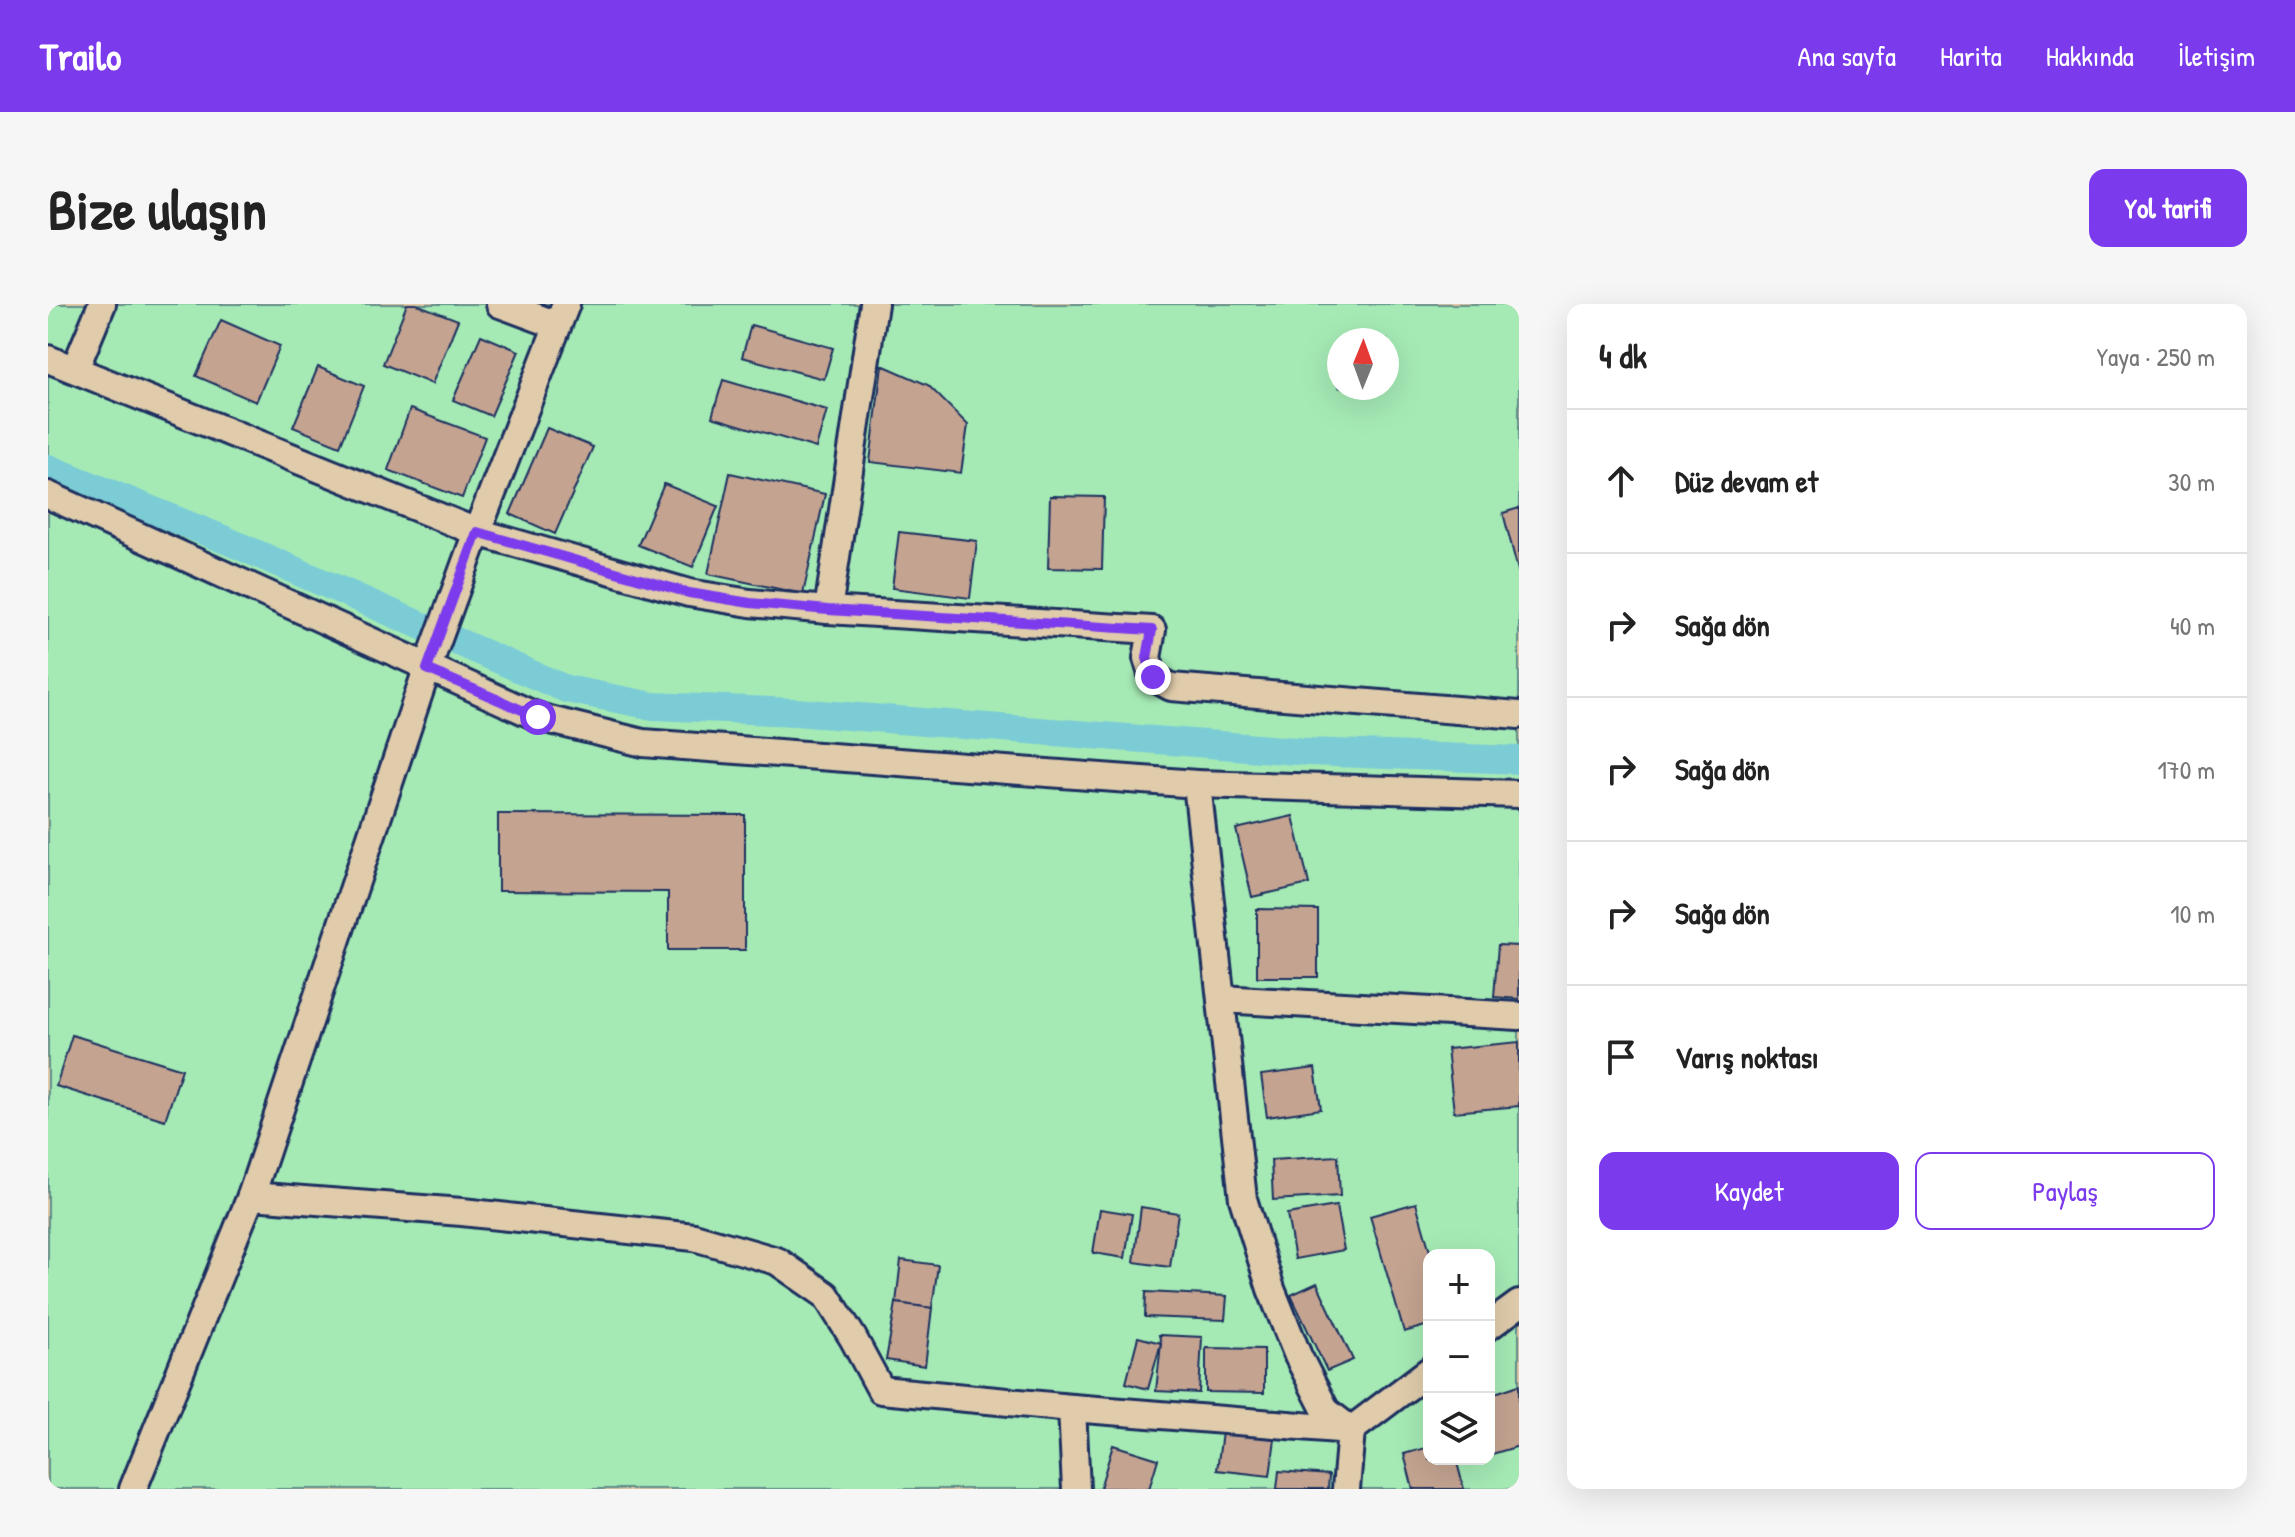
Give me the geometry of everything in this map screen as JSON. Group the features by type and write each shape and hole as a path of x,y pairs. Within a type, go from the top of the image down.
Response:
{"street":[{"path":"75,369 102,304"},
{"path":"133,1489 251,1196 427,669 561,315 500,304"},
{"path":"828,610 874,304"},
{"path":"48,359 477,532 689,593 750,603 828,610 1152,630 1147,658 1153,677 1171,687 1519,715"},
{"path":"48,495 538,717 643,743 1197,784 1519,794"},
{"path":"1197,784 1243,1199 1271,1289 1298,1356 1326,1411 1351,1430"},
{"path":"1221,999 1519,1016"},
{"path":"251,1196 462,1212 694,1237 777,1261 826,1295 881,1390 1351,1430 1423,1376"},
{"path":"1495,1322 1519,1304"},
{"path":"1072,1408 1076,1489"},
{"path":"1346,1489 1351,1430"}],"green space":[{"path":"48,304 1519,304 1519,1489 48,1489"}],"building":[{"path":"407,304 416,304 458,320 432,384 383,364"},
{"path":"221,320 280,346 256,402 196,376"},
{"path":"751,325 833,348 824,379 742,357"},
{"path":"481,335 519,351 491,416 453,400"},
{"path":"882,365 928,385 968,425 961,473 870,462"},
{"path":"318,367 364,386 340,446 293,427"},
{"path":"723,380 827,410 816,448 712,417"},
{"path":"410,409 485,437 462,498 388,470"},
{"path":"547,428 593,447 555,534 510,514"},
{"path":"730,473 825,494 803,594 708,574"},
{"path":"664,484 718,506 693,567 638,545"},
{"path":"1050,496 1104,497 1102,569 1048,568"},
{"path":"1519,508 1519,574 1503,513"},
{"path":"899,532 977,541 970,598 892,588"},
{"path":"498,814 745,815 745,950 668,950 668,892 498,891"},
{"path":"1293,816 1309,884 1252,897 1236,829"},
{"path":"1257,909 1318,910 1318,977 1257,977"},
{"path":"1498,945 1519,946 1519,999 1494,997"},
{"path":"72,1035 182,1069 165,1120 56,1086"},
{"path":"1519,1042 1519,1106 1454,1112 1447,1049"},
{"path":"1315,1068 1321,1109 1267,1117 1261,1075"},
{"path":"1338,1156 1340,1196 1273,1200 1271,1160"},
{"path":"1416,1203 1429,1249 1423,1249 1423,1327 1404,1332 1370,1216"},
{"path":"1336,1206 1344,1250 1295,1259 1287,1214"},
{"path":"1141,1207 1178,1213 1170,1267 1134,1262"},
{"path":"1100,1209 1132,1214 1125,1258 1093,1253"},
{"path":"901,1260 938,1265 932,1308 896,1303"},
{"path":"1317,1283 1353,1360 1327,1371 1291,1295"},
{"path":"1146,1292 1227,1296 1225,1320 1145,1317"},
{"path":"896,1303 932,1308 925,1366 886,1360"},
{"path":"1159,1335 1202,1337 1199,1393 1156,1391 1161,1343"},
{"path":"1138,1337 1161,1343 1148,1389 1126,1383"},
{"path":"1206,1348 1264,1349 1264,1393 1206,1392"},
{"path":"1519,1385 1519,1446 1495,1453 1495,1393"},
{"path":"1222,1432 1275,1439 1270,1476 1217,1470"},
{"path":"1113,1445 1158,1459 1149,1489 1100,1488"},
{"path":"1423,1449 1423,1465 1458,1465 1464,1489 1413,1489 1404,1454"},
{"path":"1279,1471 1329,1475 1328,1489 1277,1489"}],"waterway":[{"path":"48,468 228,541 566,689 653,706 795,712 1309,752 1519,760"}],"route":[{"path":"538,717 427,669 477,532 689,593 750,603 1152,630 1147,658 1153,677"}]}
